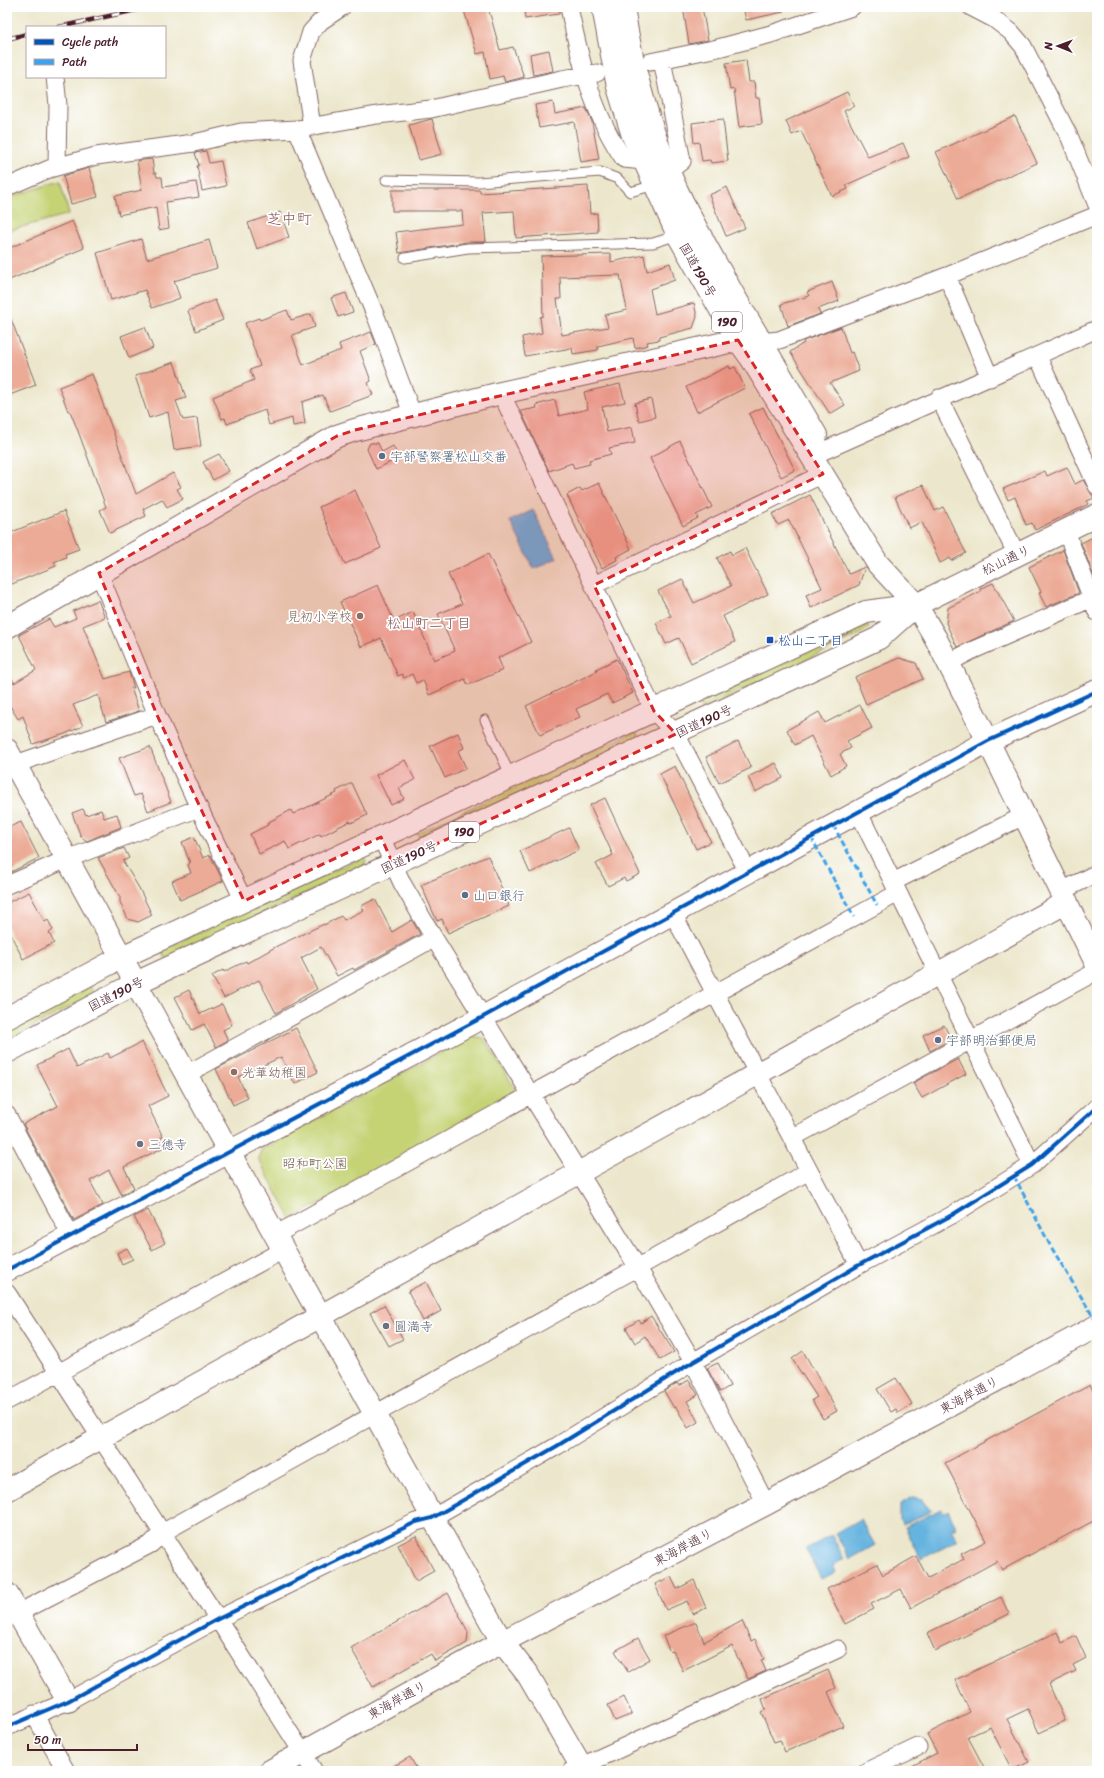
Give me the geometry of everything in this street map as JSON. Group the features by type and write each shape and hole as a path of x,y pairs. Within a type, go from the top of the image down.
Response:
{"main road":[{"name":"国道190号","path":"7,1052 136,983 676,734 878,638 916,605 878,564 820,460 761,342 706,247 662,178 644,161 633,136 618,87 603,7"},
{"name":"国道190号","path":"623,7 628,42 640,90 657,141 662,178 678,235 738,340 820,460"},
{"path":"7,627 337,436 355,430 501,393 738,340 761,342"},
{"name":"松山通り","path":"916,605 1097,515"},
{"path":"916,605 988,741 1023,816 1065,897 1097,965"},
{"name":"190","path":"7,1018 120,958 866,612 916,605"},
{"path":"7,1270 483,1017 988,741 1097,691"},
{"path":"9,760 67,859 120,958 136,983 187,1074 374,1414 502,1642 528,1675 579,1769"},
{"path":"7,1490 938,975 1065,897"},
{"name":"東海岸通り","path":"270,1771 502,1642 766,1504 1097,1326"},
{"path":"7,1594 68,1701"}],"street":[{"path":"342,7 321,21 311,32 302,61 304,128 413,416"},
{"path":"569,7 611,140 624,159 644,161"},
{"path":"662,178 682,161 656,61 718,48 771,34 852,7"},
{"path":"971,7 994,19 1006,28 1023,46 1070,138 1097,205"},
{"path":"7,186 57,166 96,156 194,144 241,132 304,128 377,115 431,109 562,79 591,74"},
{"path":"55,78 58,105 57,166"},
{"path":"761,342 779,340 947,276 1097,215"},
{"path":"947,276 990,378"},
{"path":"594,585 820,460 939,398 990,378 1097,329"},
{"path":"1038,357 1097,486"},
{"path":"501,393 654,710 676,734 748,872"},
{"path":"939,398 1017,555"},
{"path":"948,663 971,651 1095,602 1066,531"},
{"path":"99,573 157,715 199,808 244,900"},
{"path":"9,760 157,715"},
{"path":"7,885 67,859 199,808"},
{"path":"858,811 1032,1165"},
{"path":"7,1401 531,1096 714,994 896,887 1023,816"},
{"path":"381,837 402,883 434,938 638,1268 693,1362 766,1504"},
{"path":"1065,897 1097,872"},
{"path":"673,914 714,994 859,1265"},
{"path":"187,1074 434,938"},
{"path":"792,1138 1097,971"},
{"path":"7,1726 68,1701 218,1619 416,1522 432,1518 558,1446 693,1362 859,1265 952,1215 1032,1165 1097,1107"},
{"path":"7,1115 70,1236"},
{"path":"18,1613 151,1544 162,1533 809,1171"},
{"path":"7,1294 102,1438 314,1771"},
{"path":"579,1769 838,1649"},
{"path":"34,1714 66,1771"},
{"path":"867,1771 918,1748"}],"lane":[{"path":"386,180 480,182 600,172 618,179 630,192 662,178"},
{"path":"405,258 468,248 653,243 678,235"},
{"path":"485,720 511,777"}],"highlighted area":[{"path":"738,340 823,474 594,585 654,711 676,734 393,864 381,837 244,901 157,715 99,573 337,436 355,430"}],"green space":[{"path":"60,181 69,214 7,231 7,198"},
{"path":"867,624 869,627 857,636 701,709 699,702"},
{"path":"636,731 640,740 421,841 417,833"},
{"path":"361,858 366,860 364,866 166,959 161,950"},
{"path":"90,986 95,994 7,1040 7,1029"},
{"name":"昭和町公園","path":"471,1036 484,1038 516,1090 515,1097 291,1219 258,1158 262,1149"}],"water":[{"path":"533,510 557,558 534,569 510,521"},
{"path":"913,1497 921,1499 931,1511 903,1525 900,1520 900,1504"},
{"path":"941,1509 943,1513 948,1510 957,1528 952,1530 957,1541 921,1559 905,1527"},
{"path":"860,1519 875,1545 850,1559 835,1533"},
{"path":"832,1535 844,1559 833,1565 836,1572 821,1579 806,1549"}],"building":[{"path":"463,7 488,7 500,50 513,47 524,77 505,82 503,76 490,79 485,52 477,54"},
{"path":"524,7 559,7 559,14 525,19"},
{"path":"683,7 702,7 708,40 689,44"},
{"path":"743,7 783,7 783,12 746,20"},
{"path":"549,50 553,71 533,75 530,54"},
{"path":"746,60 749,82 754,82 756,98 759,98 762,124 739,127 734,89 730,90 726,63"},
{"path":"847,92 854,106 844,111 868,157 903,143 909,157 846,185 848,189 832,196 801,131 792,135 786,121"},
{"path":"553,102 555,114 586,108 592,122 599,159 581,162 574,122 539,128 535,105"},
{"path":"1015,116 1037,163 958,199 936,152"},
{"path":"432,119 442,154 419,160 409,125"},
{"path":"723,119 728,161 711,163 710,160 702,161 699,142 694,143 692,123"},
{"path":"206,151 209,163 221,161 226,186 202,191 197,166 199,165 195,153"},
{"path":"152,159 154,173 156,173 157,177 162,177 163,187 196,182 199,197 166,202 169,228 159,230 156,207 119,215 115,196 142,190 137,161"},
{"path":"89,168 98,197 71,204 63,176"},
{"path":"588,186 590,214 597,213 598,232 516,238 514,211 483,213 486,242 467,242 399,253 396,232 463,224 462,211 392,211 392,190 480,190 480,193"},
{"path":"727,187 745,228 726,236 709,195"},
{"path":"280,212 289,237 257,249 248,223"},
{"path":"72,221 84,248 7,281 7,249"},
{"path":"141,239 147,259 209,240 217,268 174,281 180,298 152,308 145,290 111,300 97,253"},
{"path":"611,254 611,262 644,255 647,271 670,263 675,280 650,289 655,314 694,303 697,317 693,328 659,337 659,340 647,342 648,345 635,348 633,338 598,346 598,350 573,354 572,348 525,356 522,337 542,333 540,317 543,316 541,256","holes":["620,275 627,310 605,315 608,327 562,335 557,299 561,299 560,277"]},
{"path":"832,282 839,301 818,309 820,314 788,326 781,304 809,296 807,292"},
{"path":"346,293 353,312 338,317 331,298"},
{"path":"215,300 223,320 196,331 188,311"},
{"path":"287,310 291,320 311,314 315,327 292,335 303,365 341,350 339,344 371,332 376,344 360,351 371,381 368,383 373,395 330,411 323,395 302,402 305,424 293,426 292,418 269,425 265,410 227,424 225,418 222,419 213,397 254,380 250,370 260,366 245,323 259,318 260,320"},
{"path":"7,311 36,385 7,396"},
{"path":"145,327 153,348 129,358 121,336"},
{"path":"841,327 850,353 852,352 859,371 830,383 845,405 830,414 790,352 804,343 803,341"},
{"path":"174,362 186,398 176,401 183,420 197,418 201,446 174,450 168,412 149,418 135,376"},
{"path":"729,366 730,369 735,367 745,388 697,412 686,387"},
{"path":"92,374 136,494 173,473 181,487 177,489 183,499 167,507 162,499 143,509 146,516 110,533 100,510 106,507 78,431 70,411 68,411 59,387"},
{"path":"620,384 625,402 602,407 607,432 632,427 635,443 609,448 611,454 589,460 590,464 574,468 572,463 549,471 521,411 537,408 536,405 555,400 559,416 588,409 584,392"},
{"path":"651,399 655,417 639,421 635,403"},
{"path":"763,407 795,470 781,477 749,414"},
{"path":"680,441 712,507 696,515 698,518 683,526 650,458"},
{"path":"370,443 378,443 382,452 393,446 399,458 376,469 367,449"},
{"path":"219,454 229,471 213,480 203,462"},
{"path":"1067,467 1075,484 1083,480 1094,498 1087,501 1089,504 1035,530 1032,523 1026,525 1015,497 1008,500 1003,489 1045,471 1047,476"},
{"path":"599,483 631,549 616,557 617,560 602,568 567,495 580,488 582,491"},
{"path":"923,485 935,511 943,507 966,553 951,561 950,558 940,563 922,522 909,528 895,497"},
{"path":"355,490 381,548 345,564 319,507"},
{"path":"810,495 849,574 865,567 859,585 811,608 806,595 822,588 789,520 778,525 772,514"},
{"path":"64,511 79,549 65,554 66,557 54,562 56,566 7,586 7,534"},
{"path":"1097,535 1097,584 1081,543"},
{"path":"745,548 768,594 723,616 735,642 691,663 679,638 666,644 656,623 671,616 658,591 682,579 694,603 731,586 717,558 730,551 732,555"},
{"path":"1063,550 1079,593 1046,607 1039,593 1041,592 1029,567"},
{"path":"488,554 531,642 498,658 503,670 468,685 465,679 429,695 423,680 416,683 412,674 404,678 402,674 398,676 381,638 361,647 340,602 378,585 394,621 413,612 434,660 455,651 438,614 462,604 448,574"},
{"path":"993,583 1014,621 957,647 946,623 948,608"},
{"path":"98,600 105,617 83,626 105,679 129,672 134,688 131,688 139,711 106,722 98,695 73,705 83,726 65,734 33,744 23,716 18,719 7,701 7,670 14,683 36,670 19,635 49,619 54,627 76,618 73,611"},
{"path":"899,658 916,663 923,679 866,704 855,677"},
{"path":"617,659 633,693 612,703 607,694 576,709 580,717 540,735 526,706 597,671 596,669"},
{"path":"860,705 872,728 847,741 851,748 840,754 846,766 831,775 811,736 795,745 787,730 819,712 825,723"},
{"path":"458,733 464,748 458,751 466,768 445,778 430,746"},
{"path":"738,741 751,768 719,783 706,757"},
{"path":"150,747 171,802 148,811 141,794 134,796 119,758"},
{"path":"405,760 415,780 399,788 404,799 391,805 376,775"},
{"path":"776,763 783,778 755,792 748,777"},
{"path":"675,766 711,842 696,849 660,774"},
{"path":"352,783 367,815 351,823 350,821 321,836 320,834 289,849 285,841 259,854 250,834 268,825 267,823 291,810 293,814 337,793 336,791"},
{"path":"605,798 640,874 626,881 624,878 608,886 596,864 613,855 590,805"},
{"path":"83,809 86,815 101,810 104,818 117,814 121,827 87,841 81,837 72,813"},
{"path":"21,822 39,858 7,874 7,828"},
{"path":"569,828 579,850 530,873 520,851"},
{"path":"194,837 203,858 210,855 223,881 180,900 172,881 191,873 188,865 190,863 182,842"},
{"path":"124,848 129,858 123,861 139,888 152,915 138,922 128,919 120,902 120,897 98,858"},
{"name":"山口銀行","path":"488,856 509,906 448,933 442,919 437,921 421,885"},
{"path":"29,892 45,922 48,920 53,930 49,933 54,943 23,959 7,927 7,903"},
{"path":"375,899 392,932 412,920 420,934 354,970 353,968 337,976 321,947 301,958 317,989 276,1013 259,980 224,998 212,976 246,961 247,963 277,946 341,916 344,920 364,910 361,906"},
{"path":"189,990 200,1014 222,1004 232,1025 223,1030 228,1040 216,1047 204,1024 192,1030 175,997"},
{"path":"944,1025 951,1039 930,1051 923,1035"},
{"path":"296,1028 318,1072 295,1084 281,1057 238,1077 248,1098 233,1105 216,1069"},
{"path":"142,1042 168,1096 148,1106 163,1137 158,1139 162,1148 124,1167 134,1188 122,1195 109,1170 90,1181 103,1205 74,1220 23,1124 58,1106 37,1065 68,1049 77,1068 108,1053 110,1058"},
{"path":"958,1059 966,1074 922,1098 913,1083"},
{"path":"148,1210 165,1243 152,1250 134,1217"},
{"path":"127,1248 133,1259 122,1264 117,1253"},
{"path":"426,1282 441,1311 423,1321 408,1291"},
{"name":"圓満寺","path":"384,1305 403,1339 389,1346 370,1313"},
{"path":"651,1316 674,1352 660,1360 645,1336 635,1343 626,1328 639,1320 641,1323"},
{"path":"803,1351 837,1411 823,1419 812,1400 817,1397 792,1359"},
{"path":"718,1363 730,1386 720,1392 707,1368"},
{"path":"896,1378 912,1404 898,1413 896,1409 891,1412 877,1389"},
{"path":"689,1380 698,1395 687,1401 698,1422 688,1428 676,1407 674,1408 664,1391 677,1383 679,1386"},
{"path":"1090,1385 1097,1398 1097,1519 1002,1570 997,1561 911,1608 901,1589 871,1604 874,1609 845,1624 827,1589 877,1564 883,1575 916,1556 928,1578 964,1559 961,1554 986,1541 945,1463"},
{"path":"416,1536 434,1571 416,1581 398,1545"},
{"path":"671,1577 677,1589 694,1580 706,1608 693,1614 687,1601 666,1610 655,1584"},
{"path":"448,1593 468,1632 467,1643 435,1661 431,1654 373,1687 351,1648"},
{"path":"1001,1597 1009,1614 935,1651 927,1633"},
{"path":"742,1621 751,1641 755,1639 764,1659 761,1660 766,1671 748,1679 732,1646 683,1671 673,1651 670,1652 663,1636 696,1622 704,1642"},
{"path":"1057,1632 1062,1643 1076,1636 1086,1658 1073,1665 1076,1671 1049,1684 1065,1721 1039,1733 1028,1709 1007,1719 1029,1762 1012,1770 990,1727 968,1737 986,1771 902,1771 937,1753 927,1734 970,1712 955,1680"},
{"path":"638,1638 650,1659 628,1672 615,1651"},
{"path":"828,1670 836,1688 828,1692 843,1726 785,1752 780,1740 774,1742 761,1712 766,1710 762,1699"},
{"path":"624,1697 632,1714 615,1721 608,1705"},
{"path":"410,1757 418,1771 385,1771"}],"railway":[{"path":"64,26 150,7"},
{"path":"7,39 26,34"}],"marked path":[{"path":"833,825 877,905"},
{"path":"811,837 854,917"},
{"path":"1014,1176 1050,1245 1097,1323"}],"cycle path":[{"path":"7,1270 483,1017 988,741 1097,691"},
{"path":"7,1727 68,1701 218,1619 416,1522 432,1518 557,1446 693,1362 859,1265 952,1215 1032,1165 1097,1107"}],"place":[{"name":"宇部警察署松山交番","path":"382,456"},
{"name":"見初小学校","path":"360,616"},
{"name":"松山二丁目","path":"770,640"},
{"name":"山口銀行","path":"465,895"},
{"name":"宇部明治郵便局","path":"938,1040"},
{"name":"光華幼稚園","path":"234,1072"},
{"name":"三徳寺","path":"140,1144"},
{"name":"圓満寺","path":"386,1326"}],"district":[{"name":"芝中町","path":"289,219"},
{"name":"松山町二丁目","path":"429,623"}]}
